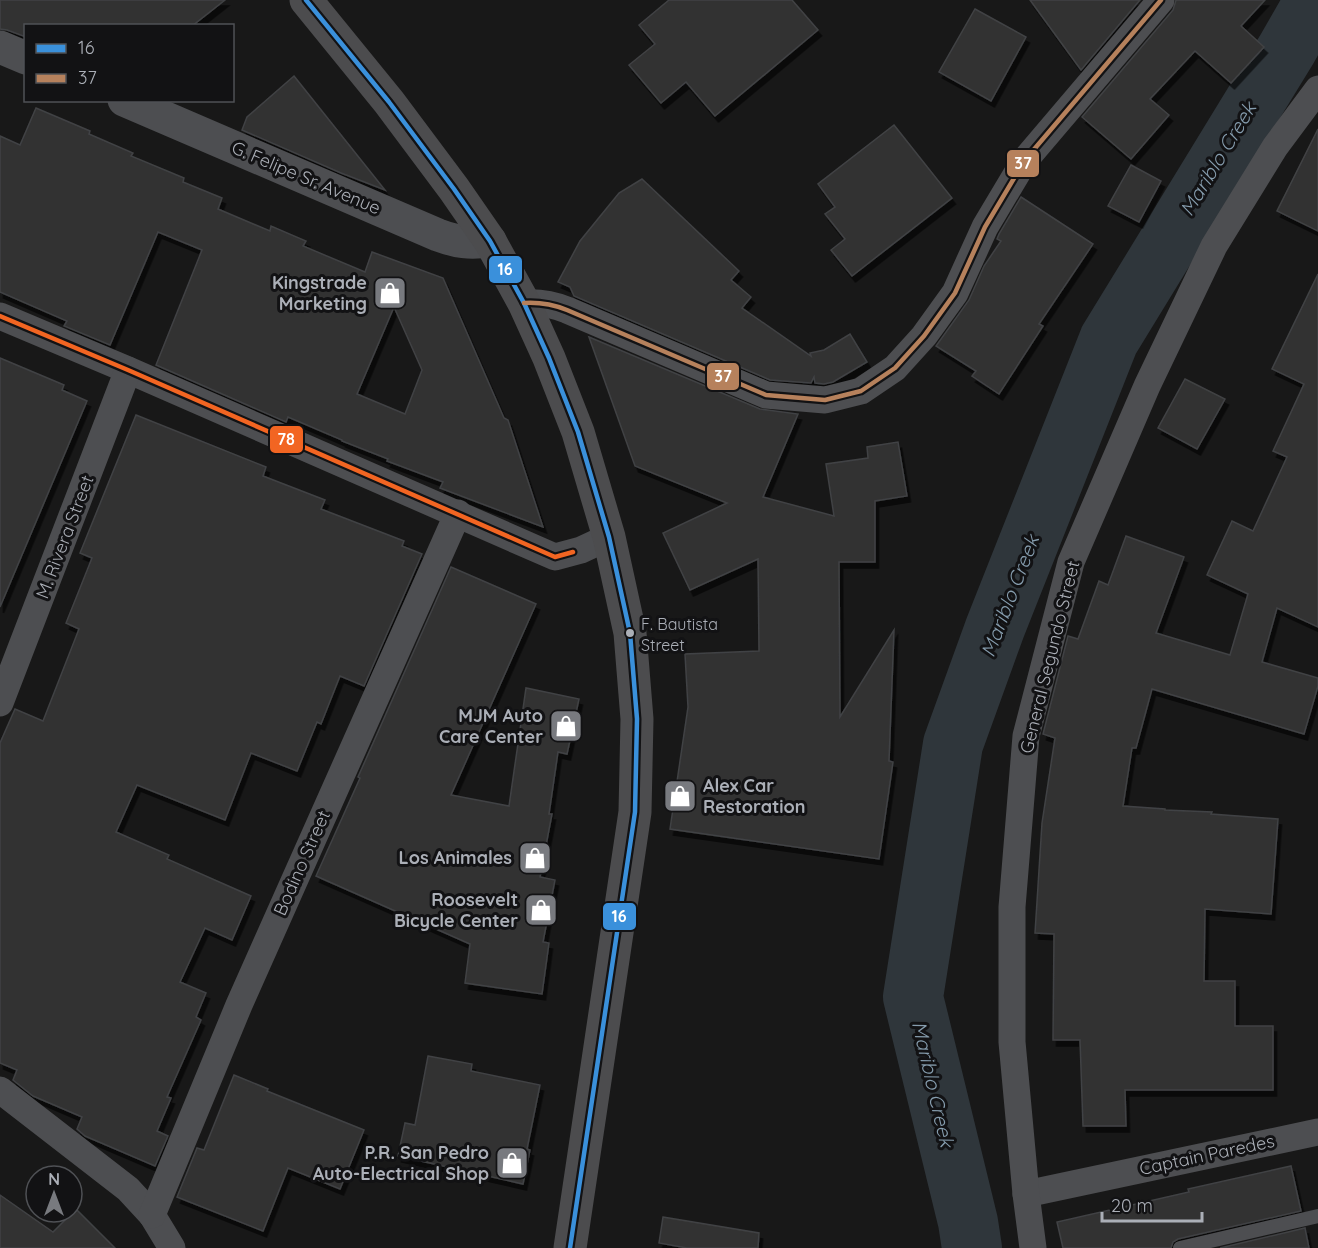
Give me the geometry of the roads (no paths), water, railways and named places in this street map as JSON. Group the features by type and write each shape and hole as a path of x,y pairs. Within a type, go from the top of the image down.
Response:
{"main road":[{"path":"306,0 389,102 454,189 490,241 524,303 549,358 578,432 609,537 630,633 637,719 635,812 570,1248"}],"street":[{"path":"524,303 552,304 766,395 825,400 861,391 896,368 924,336 955,293 985,227 1025,160 1161,0"},
{"path":"0,47 24,57"},
{"name":"General Segundo Street","path":"1033,1248 1012,1042 1012,908 1026,736 1071,562 1148,386 1214,246 1275,147 1318,89"},
{"name":"G. Felipe Sr. Avenue","path":"129,102 438,235 473,244 490,241"},
{"path":"0,316 555,556 582,550 609,537"},
{"name":"M. Rivera Street","path":"0,703 128,370"},
{"name":"Bodino Street","path":"152,1215 239,1005 458,513"},
{"path":"0,1090 128,1189 152,1215 172,1248"},
{"name":"Captain Paredes","path":"1026,1194 1318,1132"}],"lane":[{"path":"1180,1248 1318,1216"}],"waterway":[{"name":"Mariblo Creek","path":"972,1248 968,1222 913,997 953,744 995,628 1109,340 1315,0"}],"place":[{"name":"Kingstrade Marketing","path":"390,293"},
{"name":"F. Bautista Street","path":"630,633"},
{"name":"MJM Auto Care Center","path":"566,726"},
{"name":"Alex Car Restoration","path":"680,796"},
{"name":"Los Animales","path":"535,858"},
{"name":"Roosevelt Bicycle Center","path":"541,910"},
{"name":"P.R. San Pedro Auto-Electrical Shop","path":"512,1163"}]}
